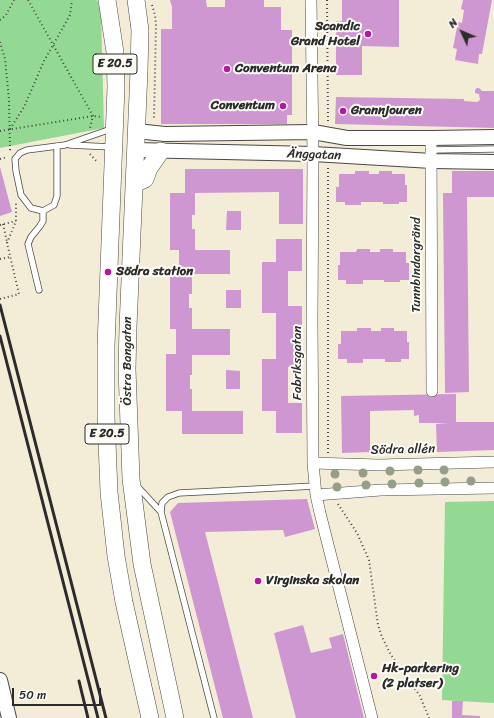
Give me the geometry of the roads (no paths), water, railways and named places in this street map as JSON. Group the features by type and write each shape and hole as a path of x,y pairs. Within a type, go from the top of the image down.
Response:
{"main road":[{"name":"Östra Bangatan","path":"107,0 115,52 116,87 110,122 113,147 106,346 106,410 109,492 116,556 124,602 150,718"},
{"name":"Östra Bangatan","path":"136,0 140,30 128,334 131,479 142,564 175,718"},
{"path":"110,122 136,131"},
{"path":"113,147 135,150"},
{"path":"134,184 145,179 161,151"}],"street":[{"name":"Fabriksgatan","path":"311,0 313,132 313,463 316,490 372,718"},
{"name":"Änggatan","path":"136,131 165,134 313,132 432,150 494,162"},
{"name":"Änggatan","path":"135,150 328,155 432,150 494,137"},
{"name":"Tunnbindargränd","path":"432,150 432,391"},
{"name":"Södra allén","path":"313,463 380,465 494,462"},
{"path":"316,490 494,488"},
{"path":"0,680 9,718"}],"lane":[{"path":"65,145 87,138 110,122"},
{"path":"57,146 57,196 54,205 43,211 31,208 21,195 16,171 16,159 20,153 27,150 57,146 65,145 113,147"},
{"path":"432,150 494,149"},
{"path":"39,290 28,244 43,221 43,211"},
{"path":"131,479 161,512"},
{"path":"214,718 161,512 162,503 168,497 179,494 316,490"}],"railway":[{"path":"0,305 106,718"},
{"path":"0,336 98,718"},
{"path":"79,681 88,718"}],"place":[{"name":"Scandic Grand Hotel","path":"368,34"},
{"name":"Conventum Arena","path":"227,69"},
{"name":"Conventum","path":"283,106"},
{"name":"Grannjouren","path":"343,111"},
{"name":"Södra station","path":"108,272"},
{"name":"Virginska skolan","path":"258,581"},
{"name":"Hk-parkering (2 platser)","path":"374,676"}]}
